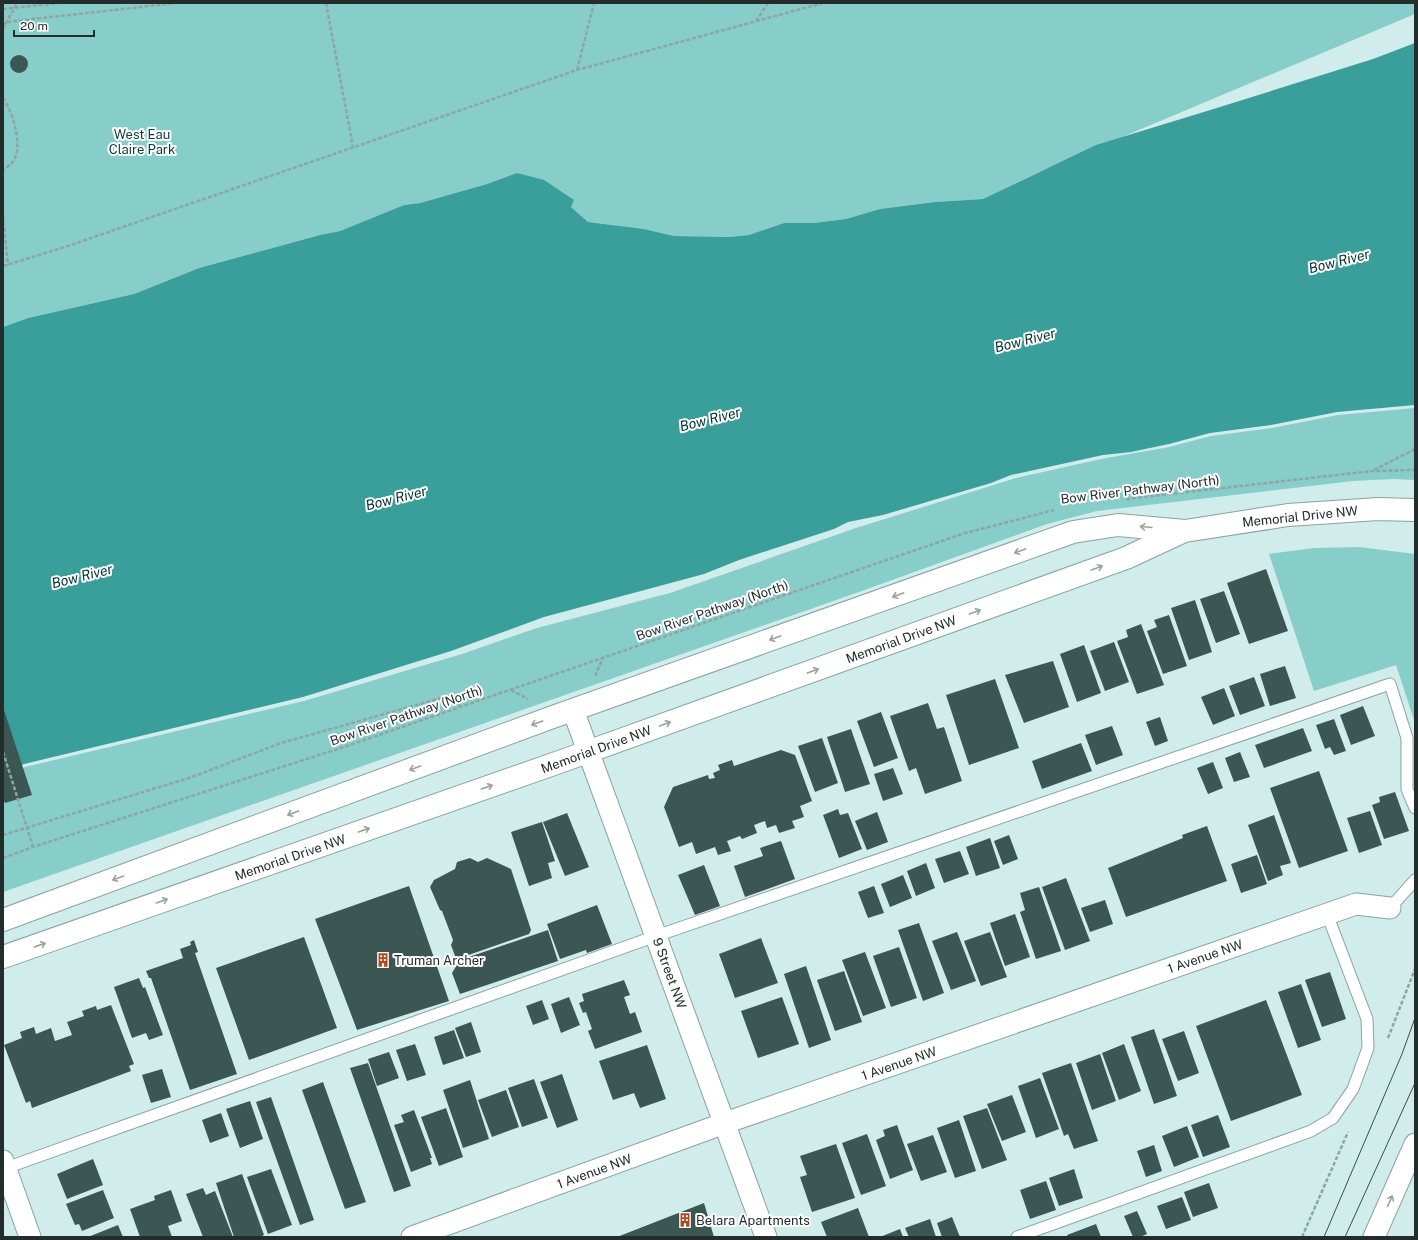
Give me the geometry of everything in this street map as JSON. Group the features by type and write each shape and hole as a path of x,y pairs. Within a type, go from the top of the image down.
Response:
{"main road":[{"name":"Memorial Drive NW","path":"3,920 573,710 1073,532 1118,525 1185,531 1288,515 1378,509 1415,510"},
{"name":"Memorial Drive NW","path":"3,958 588,752 1126,558 1185,531"}],"street":[{"name":"9 Street NW","path":"573,710 766,1237"},
{"name":"1 Avenue NW","path":"412,1237 725,1123 1356,904 1390,908"},
{"path":"1374,1237 1415,1144"},
{"path":"4,1166 30,1237"}],"lane":[{"path":"4,1166 656,936 1390,684 1407,738 1407,789 1415,808"},
{"path":"1390,908 1415,880"},
{"path":"1017,1237 1311,1131 1332,1118 1353,1089 1368,1048 1367,1019 1327,914"}],"path":[{"path":"3,30 17,3"},
{"path":"3,9 60,3"},
{"path":"3,26 7,22 176,3"},
{"path":"326,3 353,147"},
{"path":"577,70 594,3"},
{"path":"756,22 768,3"},
{"path":"3,266 68,246 577,70 823,3"},
{"path":"3,98 8,105 18,138 17,152 11,164 3,170"},
{"path":"3,216 8,265"},
{"path":"1372,471 1415,449"},
{"name":"Bow River Pathway (North)","path":"1121,500 1372,471 1415,470"},
{"name":"Bow River Pathway (North)","path":"3,858 346,746 962,534 1059,509"},
{"path":"3,835 192,777 281,743 440,698 448,696 461,706"},
{"path":"3,752 33,847"}],"green space":[{"name":"West Eau Claire Park","path":"3,3 1415,3 1415,14 1039,172 983,199 935,202 880,209 846,219 814,223 784,223 749,235 729,237 674,236 644,229 588,222 571,207 517,173 487,184 420,203 404,205 340,231 320,235 199,268 134,294 28,318 3,327"},
{"path":"1415,408 1415,480 1393,479 1353,481 1097,511 1047,524 859,592 3,892 3,778 25,767 304,701 462,654 537,628 670,593 856,528 1016,478 1101,459 1169,447 1211,436 1272,428 1338,415"},
{"path":"1359,547 1415,554 1415,723 1396,665 1314,691 1269,554 1314,548"}],"water":[{"name":"Bow River","path":"1415,43 1415,405 1337,412 1271,425 1210,433 1169,444 1131,452 1103,455 1011,475 991,483 883,515 848,522 834,529 739,560 704,574 544,617 451,651 303,697 24,764 3,773 3,327 28,318 134,294 199,268 320,235 340,231 404,205 420,203 487,184 517,173 544,180 574,200 571,207 588,222 644,229 674,236 729,237 749,235 784,223 814,223 846,219 880,209 935,202 983,199 1096,145 1373,59"}],"building":[{"path":"19,55 25,58 28,64 25,70 19,73 13,70 10,64 13,58"},
{"path":"1266,569 1288,631 1249,644 1227,583"},
{"path":"1224,591 1240,634 1216,643 1200,599"},
{"path":"1195,600 1212,652 1189,660 1171,608"},
{"path":"1169,615 1187,666 1163,674 1147,631 1157,627 1154,620"},
{"path":"1141,624 1164,685 1137,694 1117,641 1128,637 1126,630"},
{"path":"1114,642 1129,682 1105,691 1090,651"},
{"path":"1084,645 1101,693 1077,702 1060,654"},
{"path":"1053,661 1069,707 1024,723 1005,675"},
{"path":"1285,666 1296,698 1270,706 1260,674"},
{"path":"1254,677 1265,706 1240,715 1229,686"},
{"path":"995,679 1019,748 969,765 946,695"},
{"path":"1224,688 1235,716 1213,725 1201,697"},
{"path":"928,703 937,729 944,727 962,781 925,794 916,768 909,771 890,716"},
{"path":"1363,706 1375,736 1351,745 1340,715"},
{"path":"3,707 32,795 5,803 3,799"},
{"path":"881,712 898,758 874,767 857,721"},
{"path":"1160,717 1168,741 1155,746 1146,722"},
{"path":"1334,719 1346,751 1334,755 1330,747 1325,749 1316,725"},
{"path":"1112,726 1123,755 1096,765 1085,735"},
{"path":"1303,728 1312,751 1264,768 1255,745"},
{"path":"851,729 870,784 845,792 827,737"},
{"path":"822,738 838,783 815,792 798,746"},
{"path":"1081,743 1092,771 1042,789 1032,761"},
{"path":"781,750 795,755 812,801 800,806 804,817 792,821 795,828 779,833 776,825 767,828 765,821 754,825 757,833 742,839 740,836 727,841 731,851 718,855 715,847 696,854 692,842 679,847 664,807 673,787 708,775 709,779 715,778 713,773 720,770 718,765 732,760 734,766"},
{"path":"1240,752 1250,777 1234,782 1225,758"},
{"path":"1213,762 1223,788 1208,794 1197,768"},
{"path":"893,768 903,794 883,801 874,774"},
{"path":"1319,771 1348,851 1299,868 1270,788"},
{"path":"1395,792 1409,831 1384,839 1372,805 1380,802 1379,797"},
{"path":"838,809 840,815 848,813 862,849 839,858 823,815"},
{"path":"1370,811 1382,845 1359,853 1347,818"},
{"path":"877,812 888,842 867,850 855,821"},
{"path":"567,813 589,867 565,876 543,822"},
{"path":"1274,815 1291,863 1280,866 1283,875 1268,881 1248,825"},
{"path":"542,822 555,861 548,863 552,878 529,886 511,832"},
{"path":"1207,826 1227,881 1126,917 1108,868 1183,838 1182,835"},
{"path":"1009,835 1018,859 1003,865 994,841"},
{"path":"990,838 1000,868 976,876 966,847"},
{"path":"781,841 795,879 745,897 734,866 763,856 760,848"},
{"path":"960,851 969,874 944,883 935,859"},
{"path":"1257,855 1267,884 1241,893 1231,864"},
{"path":"470,858 478,862 487,858 511,869 531,930 529,934 460,958 455,956 451,945 453,940 442,911 440,910 430,887 434,880 455,869 457,862"},
{"path":"926,863 935,888 916,896 907,871"},
{"path":"704,865 720,906 695,915 678,875"},
{"path":"903,875 912,898 890,907 881,884"},
{"path":"1066,878 1090,941 1065,950 1042,887"},
{"name":"Truman Archer","path":"409,886 449,1001 357,1030 315,919"},
{"path":"874,886 884,913 868,918 858,892"},
{"path":"1039,887 1061,951 1036,959 1020,912 1025,910 1020,893"},
{"path":"1105,900 1113,924 1090,932 1081,908"},
{"path":"597,905 612,944 587,953 586,950 560,959 547,924"},
{"path":"1015,914 1030,957 1005,966 990,923"},
{"path":"919,923 944,993 923,1001 898,930"},
{"path":"548,930 558,961 460,994 452,973 460,960"},
{"path":"957,932 976,981 951,990 932,941"},
{"path":"990,932 1007,977 981,986 964,941"},
{"path":"304,937 337,1028 249,1060 216,968"},
{"path":"761,938 778,983 735,998 719,954"},
{"path":"194,940 198,952 195,953 237,1074 190,1090 151,978 149,978 146,971 183,958 180,949 191,945 190,942"},
{"path":"899,947 917,998 891,1007 873,956"},
{"path":"865,952 886,1008 863,1016 842,960"},
{"path":"806,966 831,1040 809,1048 784,974"},
{"path":"844,971 862,1022 835,1031 817,980"},
{"path":"1330,972 1346,1019 1322,1027 1305,980"},
{"path":"139,978 143,988 145,987 163,1035 149,1040 146,1033 132,1038 114,987"},
{"path":"624,980 630,995 624,997 630,1014 635,1012 642,1032 595,1049 588,1031 592,1029 586,1012 583,1013 579,1003 584,1001 582,994"},
{"path":"1301,984 1321,1040 1298,1048 1278,992"},
{"path":"569,997 580,1025 561,1033 551,1004"},
{"path":"782,997 799,1044 758,1058 741,1011"},
{"path":"542,1000 549,1019 533,1025 526,1006"},
{"path":"1266,1000 1302,1095 1231,1121 1196,1026"},
{"path":"111,1005 134,1064 129,1066 131,1071 32,1108 30,1101 26,1103 4,1045 22,1038 20,1032 34,1027 36,1034 51,1028 55,1041 72,1035 67,1022 84,1016 82,1011 96,1006 97,1010"},
{"path":"471,1022 481,1052 466,1057 455,1028"},
{"path":"1154,1029 1177,1096 1154,1104 1131,1037"},
{"path":"454,1030 464,1058 443,1065 434,1037"},
{"path":"1184,1031 1199,1073 1178,1081 1162,1039"},
{"path":"415,1044 426,1075 407,1081 396,1050"},
{"path":"1124,1044 1141,1091 1119,1100 1102,1053"},
{"path":"647,1045 666,1099 640,1108 634,1093 613,1100 599,1061"},
{"path":"389,1052 399,1078 377,1086 368,1059"},
{"path":"1100,1054 1116,1101 1092,1110 1076,1063"},
{"path":"368,1063 411,1186 394,1192 350,1068"},
{"path":"1071,1063 1098,1141 1074,1149 1068,1134 1064,1136 1042,1073"},
{"path":"162,1069 171,1097 151,1103 142,1075"},
{"path":"562,1074 578,1120 557,1128 540,1082"},
{"path":"1040,1078 1059,1129 1036,1138 1018,1086"},
{"path":"534,1079 548,1118 522,1127 508,1088"},
{"path":"470,1080 489,1139 463,1148 443,1090"},
{"path":"323,1082 366,1202 345,1209 302,1090"},
{"path":"506,1090 519,1127 492,1137 478,1100"},
{"path":"1012,1095 1026,1132 1002,1141 987,1104"},
{"path":"271,1097 314,1220 300,1225 256,1102"},
{"path":"250,1101 263,1139 240,1148 226,1109"},
{"path":"446,1108 463,1157 439,1166 421,1117"},
{"path":"987,1108 1007,1160 982,1169 963,1116"},
{"path":"414,1110 432,1158 430,1158 432,1164 411,1172 394,1125 404,1122 401,1115"},
{"path":"221,1113 229,1136 210,1143 202,1120"},
{"path":"1218,1115 1230,1147 1203,1157 1191,1125"},
{"path":"959,1120 976,1171 955,1178 937,1128"},
{"path":"897,1125 913,1170 890,1179 876,1140 885,1136 883,1130"},
{"path":"1187,1126 1199,1157 1174,1167 1162,1136"},
{"path":"867,1134 886,1186 861,1195 842,1143"},
{"path":"933,1135 947,1172 921,1181 907,1144"},
{"path":"836,1144 855,1198 812,1212 800,1177 807,1175 800,1156"},
{"path":"1154,1145 1162,1171 1146,1177 1137,1151"},
{"path":"93,1159 103,1185 67,1199 57,1174"},
{"path":"271,1169 292,1225 268,1234 247,1177"},
{"path":"1074,1169 1083,1198 1059,1206 1049,1178"},
{"path":"242,1174 264,1235 259,1237 234,1237 216,1183"},
{"path":"1046,1181 1056,1210 1030,1219 1020,1190"},
{"path":"1209,1183 1218,1208 1193,1217 1184,1192"},
{"path":"203,1188 206,1195 215,1191 233,1237 203,1237 186,1194"},
{"path":"103,1190 114,1218 82,1231 79,1224 75,1225 66,1204"},
{"path":"171,1190 182,1221 168,1226 172,1237 140,1237 130,1209 155,1200 154,1196"},
{"path":"1182,1197 1191,1220 1166,1229 1157,1206"},
{"name":"Belara Apartments","path":"704,1203 714,1237 617,1237"},
{"path":"858,1208 869,1237 827,1237 821,1222"},
{"path":"1137,1211 1147,1234 1140,1237 1133,1237 1124,1216"},
{"path":"952,1217 960,1237 942,1237 937,1223"},
{"path":"930,1219 936,1237 909,1237 905,1228"},
{"path":"1096,1224 1101,1237 1068,1237 1067,1235"},
{"path":"118,1225 123,1237 88,1237"},
{"path":"900,1229 903,1237 880,1237"}],"tram line":[{"path":"1324,1237 1402,1054 1415,1018"},
{"path":"1345,1237 1415,1083"}],"place":[{"name":"Truman Archer","path":"383,960"},
{"name":"Belara Apartments","path":"685,1220"}]}
